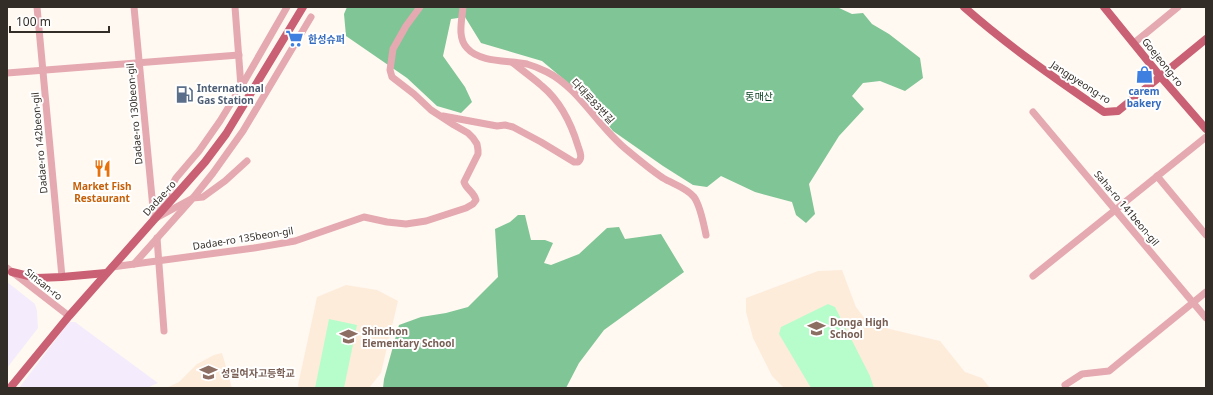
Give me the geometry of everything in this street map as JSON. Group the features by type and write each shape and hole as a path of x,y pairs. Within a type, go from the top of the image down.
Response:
{"main road":[{"name":"Dadae-ro","path":"10,388 69,316 205,162 226,134 302,7"},
{"name":"Jangpyeong-ro","path":"964,7 1031,61 1104,112 1118,111 1206,39"},
{"name":"Goejeong-ro","path":"1104,7 1160,76 1206,129"},
{"path":"9,270 37,278 62,277 109,270"}],"street":[{"name":"Dadae-ro 142beon-gil","path":"37,7 62,277"},
{"name":"Dadae-ro 130beon-gil","path":"134,7 154,219"},
{"path":"234,7 241,87"},
{"path":"154,219 176,178 203,145 241,87 287,7"},
{"name":"Dadae-ro 135beon-gil","path":"109,270 134,264 295,241 364,217 406,224 426,221 466,208 473,204 476,200 474,195 465,186 464,182 478,154 477,144 468,133 431,110 414,94 396,81 392,77 390,70 393,49 406,26 420,7"},
{"name":"다대로83번길","path":"463,7 461,37 466,48 477,56 528,64 548,72 560,81 626,150 664,179 679,186 694,197 704,220 706,235"},
{"path":"1134,43 1178,7"},
{"path":"134,264 193,198 213,173 243,131 311,17"},
{"path":"7,73 239,55"},
{"path":"439,115 497,126 505,125 513,127 574,162 581,160 576,138 567,118 557,102 543,86 511,62"},
{"name":"Saha-ro 141beon-gil","path":"1033,112 1206,318"},
{"path":"1033,276 1206,137"},
{"path":"154,219 193,198 203,197 225,181 247,161"},
{"path":"1157,176 1206,235"},
{"path":"157,238 164,331"},
{"name":"Sinsan-ro","path":"9,270 69,316"},
{"path":"1068,387 1082,374 1109,371 1206,292"}],"shaded area":[{"name":"Donga High School","path":"842,270 856,307 869,324 940,341 965,372 982,378 990,388 784,388 772,376 753,338 746,312 746,298 818,271"},
{"path":"7,282 35,304 38,328 7,368"},
{"name":"Shinchon Elementary School","path":"346,285 377,290 398,301 381,373 369,388 299,388 298,385 317,297"},
{"path":"69,322 75,322 158,383 147,388 19,388"},
{"name":"성일여자고등학교","path":"222,353 232,388 166,388 179,382 197,364 214,355"}],"green space":[{"name":"동매산","path":"347,7 837,7 852,14 863,13 872,24 889,34 920,58 923,78 905,91 880,81 863,83 852,96 864,109 839,136 809,184 815,214 806,223 796,215 792,202 755,192 721,176 707,187 693,185 613,131 585,97 542,61 481,43 465,17 451,19 443,56 465,87 472,102 461,113 437,106 407,78 346,36 344,14"},
{"path":"518,215 525,215 531,240 545,240 553,243 544,263 551,265 579,254 607,228 619,227 625,239 661,234 684,272 604,330 579,363 566,388 383,388 384,379 399,325 421,317 446,313 468,307 498,277 495,229 510,222"},
{"path":"828,304 835,307 870,376 874,388 811,388 779,334 781,327"},
{"path":"329,319 357,325 344,388 315,388"}],"place":[{"name":"한성슈퍼","path":"295,39"},
{"name":"carem bakery","path":"1144,74"},
{"name":"International Gas Station","path":"184,94"},
{"name":"Market Fish Restaurant","path":"102,169"},
{"name":"Donga High School","path":"817,328"},
{"name":"Shinchon Elementary School","path":"349,337"},
{"name":"성일여자고등학교","path":"208,373"}]}
